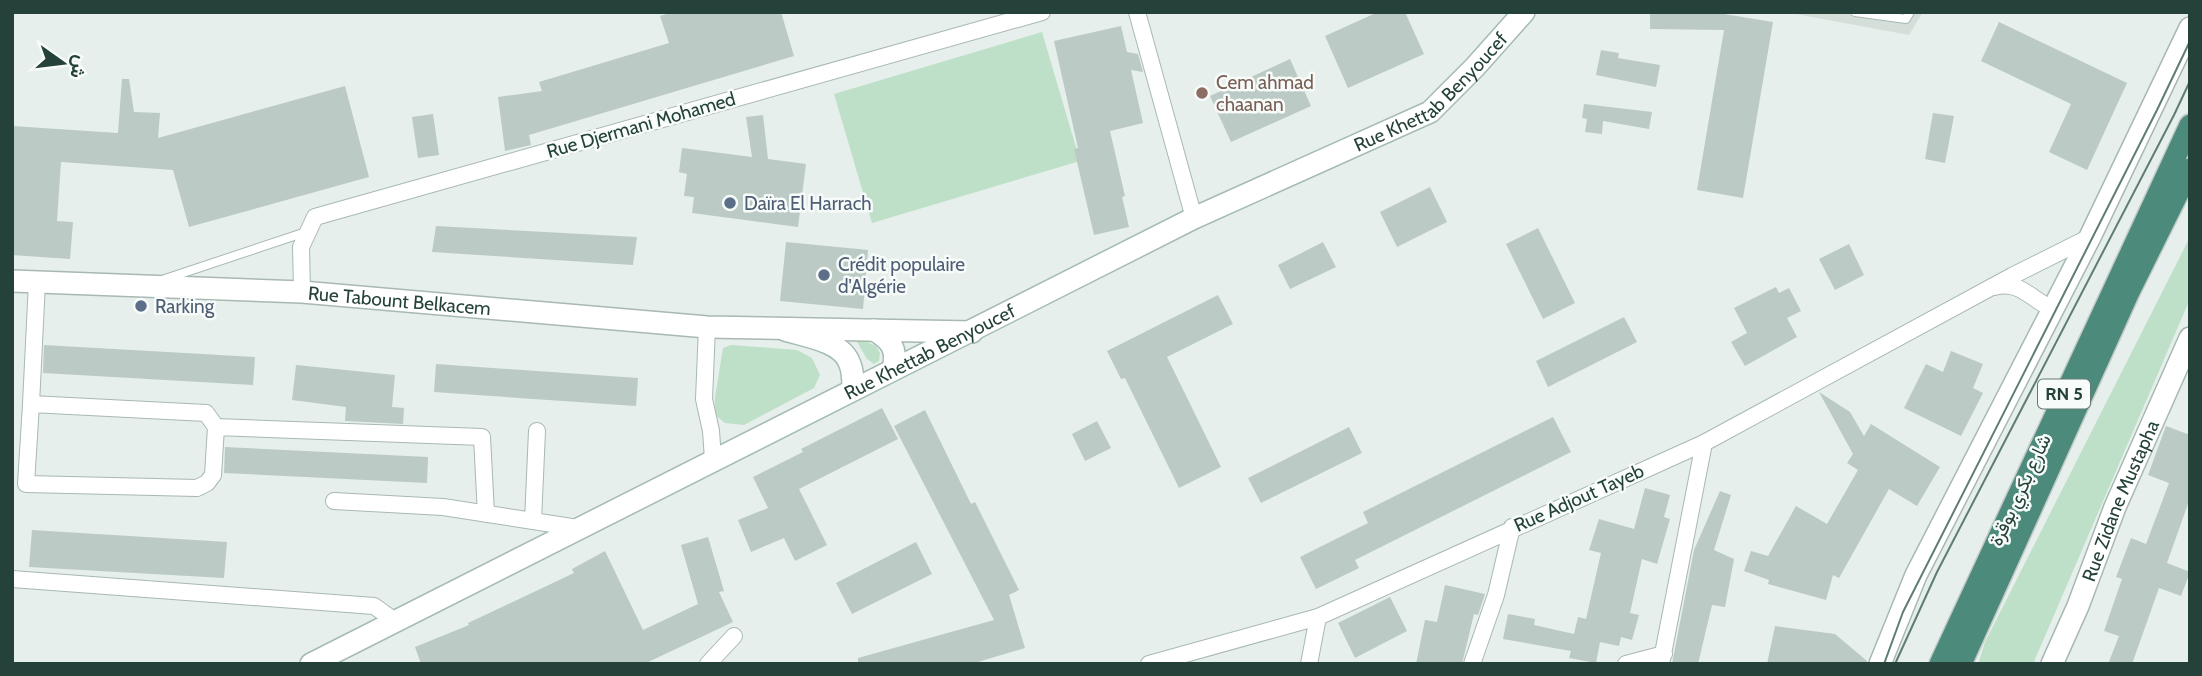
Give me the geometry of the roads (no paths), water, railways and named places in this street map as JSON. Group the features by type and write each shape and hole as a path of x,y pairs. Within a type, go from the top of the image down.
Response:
{"highway":[{"name":"شارع بكري بوقرة","path":"1940,664 2190,125"},
{"name":"شارع بكري بوقرة","path":"1961,664 2129,292 2190,169"}],"street":[{"name":"Rue Djermani Mohamed","path":"308,231 315,218 361,204 1042,12"},
{"path":"1137,12 1194,218"},
{"name":"Rue Khettab Benyoucef","path":"311,664 1194,218 1430,112 1524,12"},
{"path":"1880,664 1916,575 2090,237 2190,28"},
{"path":"302,292 300,247 308,231"},
{"name":"Rue Adjout Tayeb","path":"1149,664 1318,617 1512,527 1704,443 2063,249 2090,237"},
{"name":"Rue Tabount Belkacem","path":"12,281 302,292 631,318 707,327 785,330"},
{"path":"31,404 206,413 216,427 213,475 197,488 26,484 37,282"},
{"path":"1992,287 2018,287 2039,304 2053,309"},
{"path":"707,327 704,399 711,431 713,459"},
{"path":"785,330 972,332"},
{"path":"785,330 826,343 846,356 852,371 853,389"},
{"path":"874,330 893,346 896,353 893,369"},
{"name":"Rue Zidane Mustapha","path":"2052,664 2078,606 2115,507 2190,338"},
{"path":"216,427 482,437 486,514"},
{"path":"533,521 537,431"},
{"path":"1626,664 1663,659 1704,443"},
{"path":"334,501 443,506 578,528"},
{"path":"1472,664 1496,595 1512,527"},
{"path":"12,579 374,606 395,621"},
{"path":"1309,664 1318,617"},
{"path":"708,664 734,636"}],"lane":[{"path":"1855,12 1906,19 1910,12"},
{"path":"145,286 308,231"}],"tram line":[{"path":"1884,664 1903,612 2190,41"},
{"path":"1895,664 1937,572 2190,81"}],"place":[{"name":"Cem ahmad chaanan","path":"1202,93"},
{"name":"Daïra El Harrach","path":"730,203"},
{"name":"Crédit populaire d'Algérie","path":"824,275"},
{"name":"Rarking","path":"141,306"}]}
